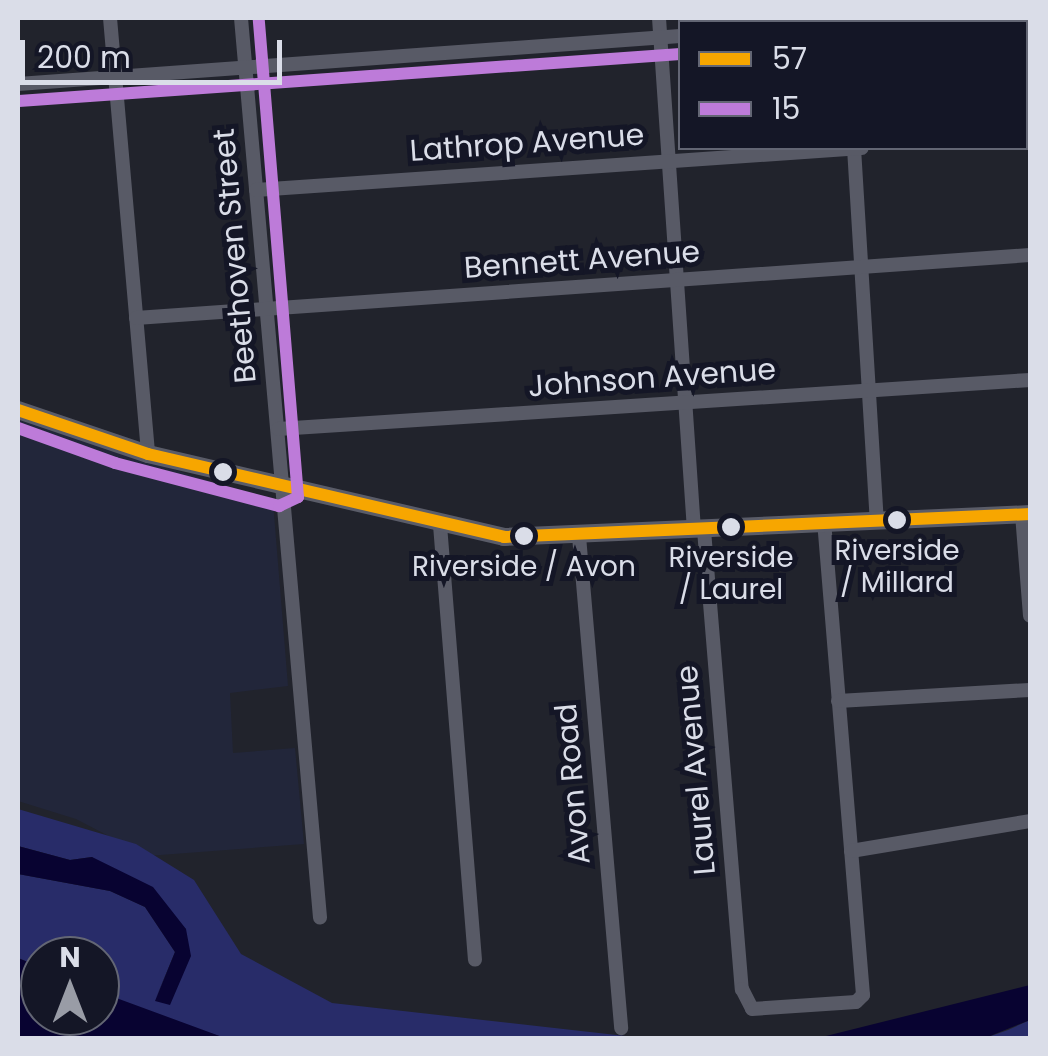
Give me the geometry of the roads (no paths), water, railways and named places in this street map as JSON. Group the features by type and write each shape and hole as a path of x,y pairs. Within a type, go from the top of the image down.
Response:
{"main road":[{"path":"18,410 148,454 283,489 504,537 1026,514"}],"street":[{"path":"110,18 148,454"},
{"name":"Beethoven Street","path":"242,18 320,918"},
{"name":"Laurel Avenue","path":"659,18 685,403 746,1006 861,999 850,851"},
{"path":"910,20 946,18"},
{"path":"18,84 678,36"},
{"name":"Lathrop Avenue","path":"256,190 825,150"},
{"path":"854,150 877,520"},
{"name":"Bennett Avenue","path":"136,318 1030,255"},
{"name":"Johnson Avenue","path":"278,429 1030,380"},
{"path":"1026,514 1030,616"},
{"path":"824,524 850,851 1030,821"},
{"path":"440,525 475,960"},
{"name":"Avon Road","path":"578,536 621,1028"},
{"path":"838,702 1030,690"}],"place":[{"name":"Riverside / Millard","path":"897,520"},
{"name":"Riverside / Laurel","path":"731,527"},
{"name":"Riverside / Avon","path":"524,536"}]}
